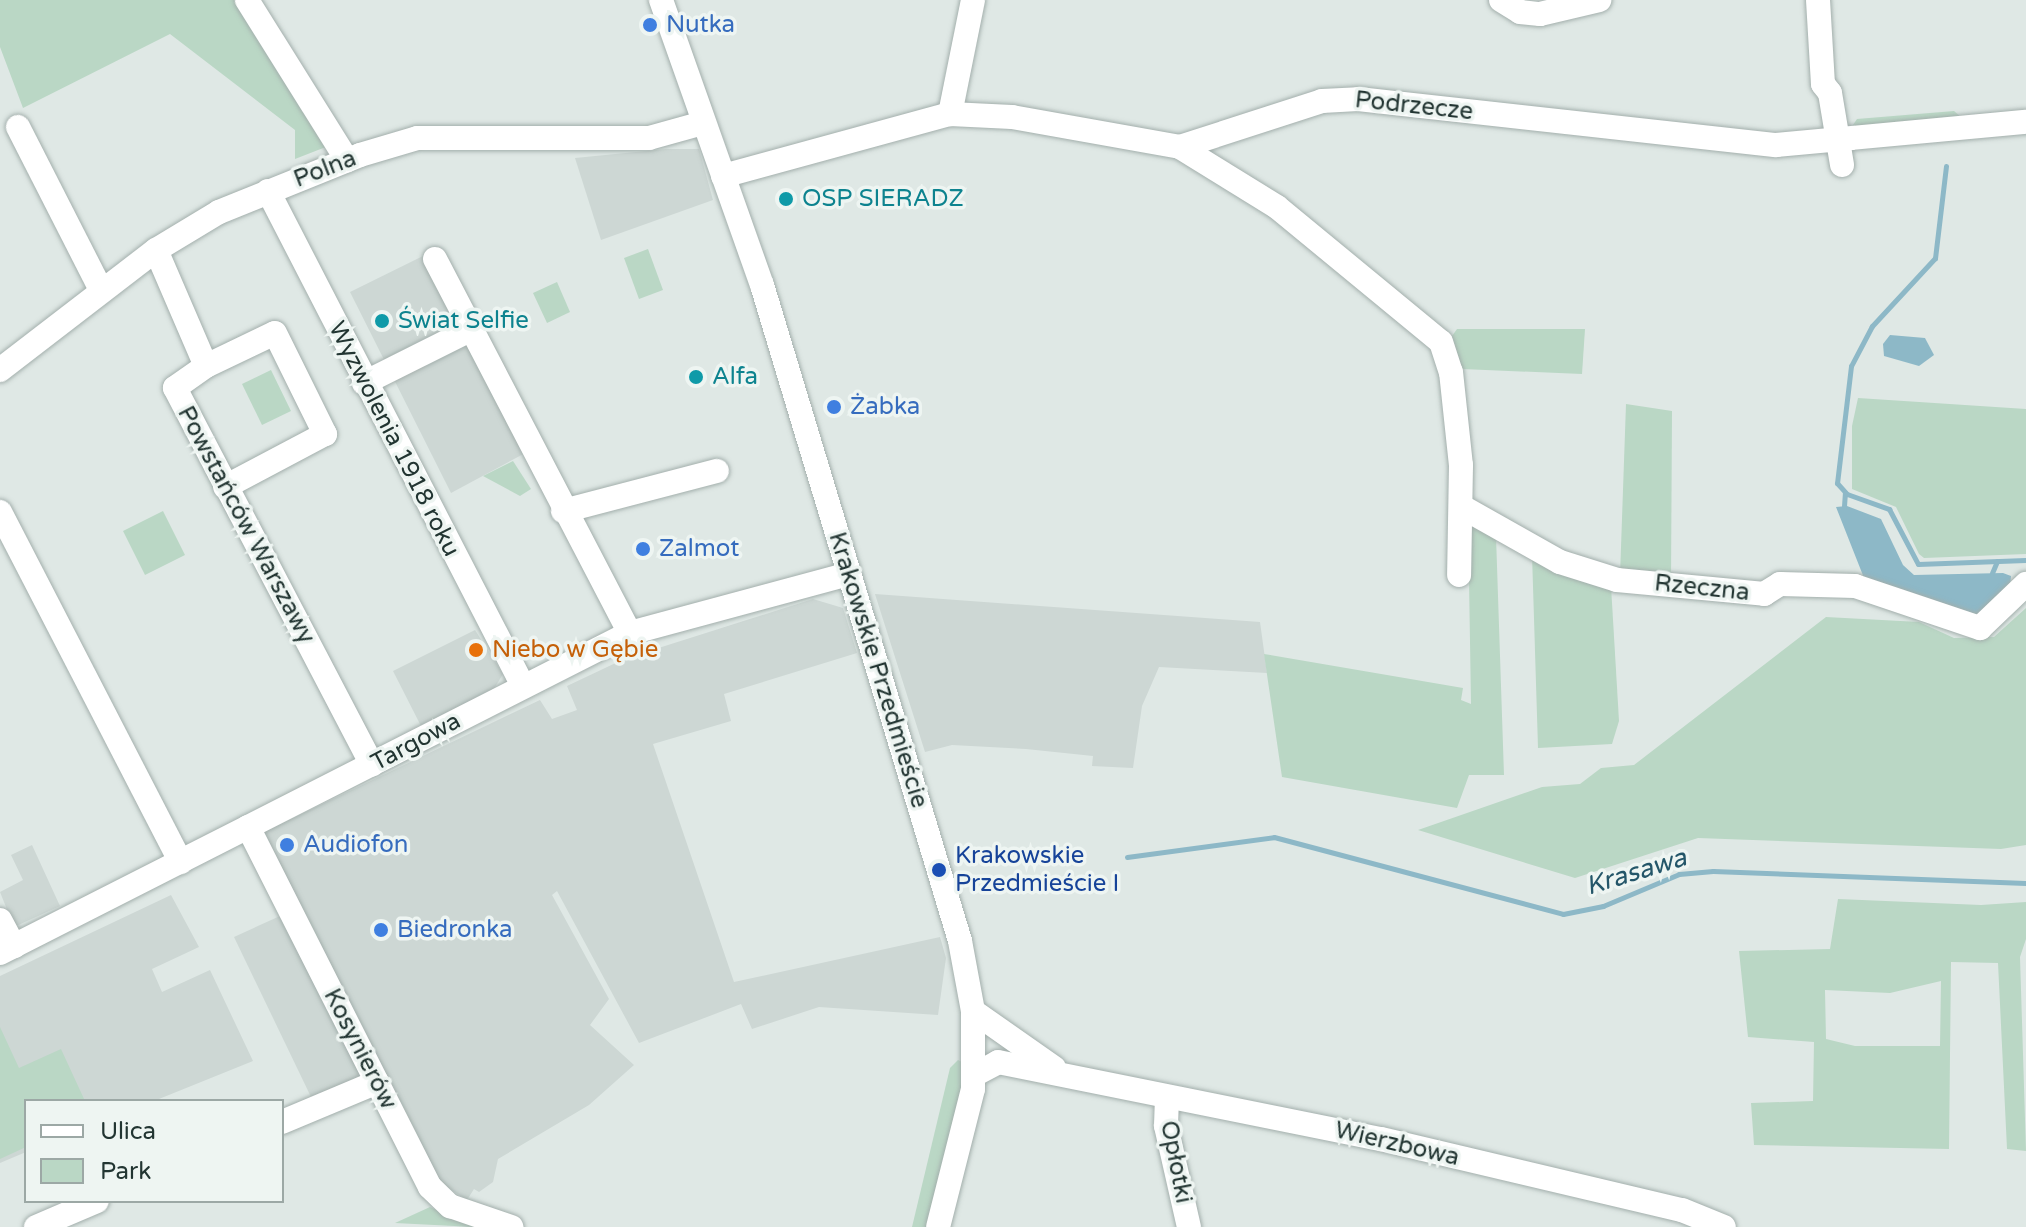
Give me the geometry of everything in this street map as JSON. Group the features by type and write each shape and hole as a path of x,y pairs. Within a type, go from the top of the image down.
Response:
{"street":[{"path":"247,0 347,160"},
{"name":"Krakowskie Przedmieście","path":"661,0 762,285 960,941 973,1011 974,1075 966,1124 938,1227"},
{"path":"950,114 973,0"},
{"path":"1501,0 1520,12 1540,14 1599,0"},
{"path":"1818,0 1823,84 1840,153"},
{"name":"Podrzecze","path":"723,176 950,114 1012,117 1180,147 1322,101 1358,99 1840,153 2026,122"},
{"name":"Polna","path":"0,370 156,250 268,191 347,160 417,138 649,138 703,123"},
{"path":"18,127 101,290"},
{"path":"1180,147 1277,207 1441,342 1455,400 1464,508 1459,575"},
{"name":"Wyzwolenia 1918 roku","path":"268,191 364,383 523,686"},
{"path":"156,250 206,366 275,333 325,434 225,487"},
{"path":"435,259 538,451 563,511 630,633"},
{"path":"364,383 472,329"},
{"name":"Powstańców Warszawy","path":"206,366 175,388 372,765"},
{"path":"563,511 717,471"},
{"name":"Rzeczna","path":"1464,508 1560,562 1617,580 1764,594 1780,584 1855,586 1980,628 2026,584"},
{"path":"0,512 181,862"},
{"name":"Targowa","path":"7,949 630,633 849,574"},
{"name":"Kosynierów","path":"248,827 439,1197 466,1213 511,1227"},
{"path":"0,920 7,949"},
{"name":"Wierzbowa","path":"973,1011 990,1028 1066,1076"},
{"name":"Wierzbowa","path":"974,1075 998,1062 1411,1146 1682,1210 1724,1227"},
{"path":"284,1121 377,1082"},
{"name":"Opłotki","path":"1167,1097 1166,1126 1189,1227"},
{"path":"36,1227 92,1203"}],"shaded area":[{"path":"699,149 713,200 601,240 575,158"},
{"path":"423,256 527,452 451,493 350,292"},
{"path":"875,594 1260,622 1267,673 1159,667 1142,706 1133,768 1092,766 1093,756 1026,749 952,745 925,752"},
{"path":"813,599 843,608 857,653 724,694 731,721 653,744 734,982 940,937 946,958 938,1015 819,1007 752,1029 741,1004 639,1043 557,891 552,895 609,999 590,1025 634,1065 589,1105 498,1159 493,1182 479,1192 474,1189 467,1200 442,1184 264,832 540,700 552,719 577,710 567,686 624,659"},
{"path":"475,630 503,674 492,692 422,728 393,671"},
{"path":"32,845 60,906 14,927 0,892 23,880 11,855"},
{"path":"171,895 199,947 152,969 162,992 210,970 253,1061 159,1099 24,1099 24,1153 0,1163 0,976"},
{"path":"280,916 362,1076 312,1099 234,937"}],"green space":[{"path":"0,0 242,0 336,143 295,159 295,130 170,34 23,108 0,47"},
{"path":"1954,111 1961,117 1851,128 1857,119"},
{"path":"648,249 663,290 639,299 624,258"},
{"path":"557,282 570,312 547,323 533,293"},
{"path":"1457,329 1585,329 1582,374 1462,369 1452,336"},
{"path":"271,370 291,411 262,425 242,384"},
{"path":"1858,398 2026,409 2026,554 1924,558 1919,554 1896,507 1852,489 1852,426"},
{"path":"1626,404 1672,411 1671,583 1620,576"},
{"path":"513,461 531,489 520,496 483,476"},
{"path":"163,511 185,555 145,575 123,531"},
{"path":"1468,518 1496,536 1504,775 1469,775 1457,808 1282,777 1264,654 1463,688 1461,700 1471,704"},
{"path":"1532,554 1611,586 1619,721 1612,744 1538,748"},
{"path":"2026,608 2026,845 2001,849 1698,838 1575,878 1418,830 1542,787 1580,784 1601,768 1634,765 1826,617 1919,622 1954,638 1994,637"},
{"path":"1838,899 1981,905 2026,902 2026,939 2020,957 2026,1151 2007,1149 1998,963 1951,962 1949,1149 1754,1145 1751,1103 1813,1101 1814,1042 1748,1037 1739,951 1830,949","holes":["1941,981 1940,1046 1855,1046 1826,1039 1825,990 1890,993"]},
{"path":"0,1027 19,1068 61,1049 84,1099 24,1099 24,1148 0,1159"},
{"path":"958,1060 964,1063 962,1092 928,1227 912,1227 950,1068"},
{"path":"430,1207 474,1227 395,1223"}],"water":[{"path":"1890,335 1925,338 1934,355 1919,366 1884,356 1883,344"},
{"path":"1847,506 1881,519 1903,565 1914,575 2003,573 2011,576 2010,587 1976,616 1864,578 1836,507"}],"waterway":[{"path":"1946,166 1935,258 1872,326 1851,366 1837,483 1847,494 1889,509 1918,564 2026,560"},
{"path":"1844,506 1845,493"},
{"path":"1992,573 1997,561"},
{"name":"Krasawa","path":"1127,857 1274,837 1563,914 1603,906 1679,874 1713,871 2026,883"}],"place":[{"name":"Nutka","path":"650,25"},
{"name":"OSP SIERADZ","path":"786,199"},
{"name":"Świat Selfie","path":"382,321"},
{"name":"Alfa","path":"696,377"},
{"name":"Żabka","path":"834,407"},
{"name":"Zalmot","path":"643,549"},
{"name":"Niebo w Gębie","path":"476,650"},
{"name":"Audiofon","path":"287,845"},
{"name":"Krakowskie Przedmieście I","path":"939,870"},
{"name":"Biedronka","path":"381,930"}]}
